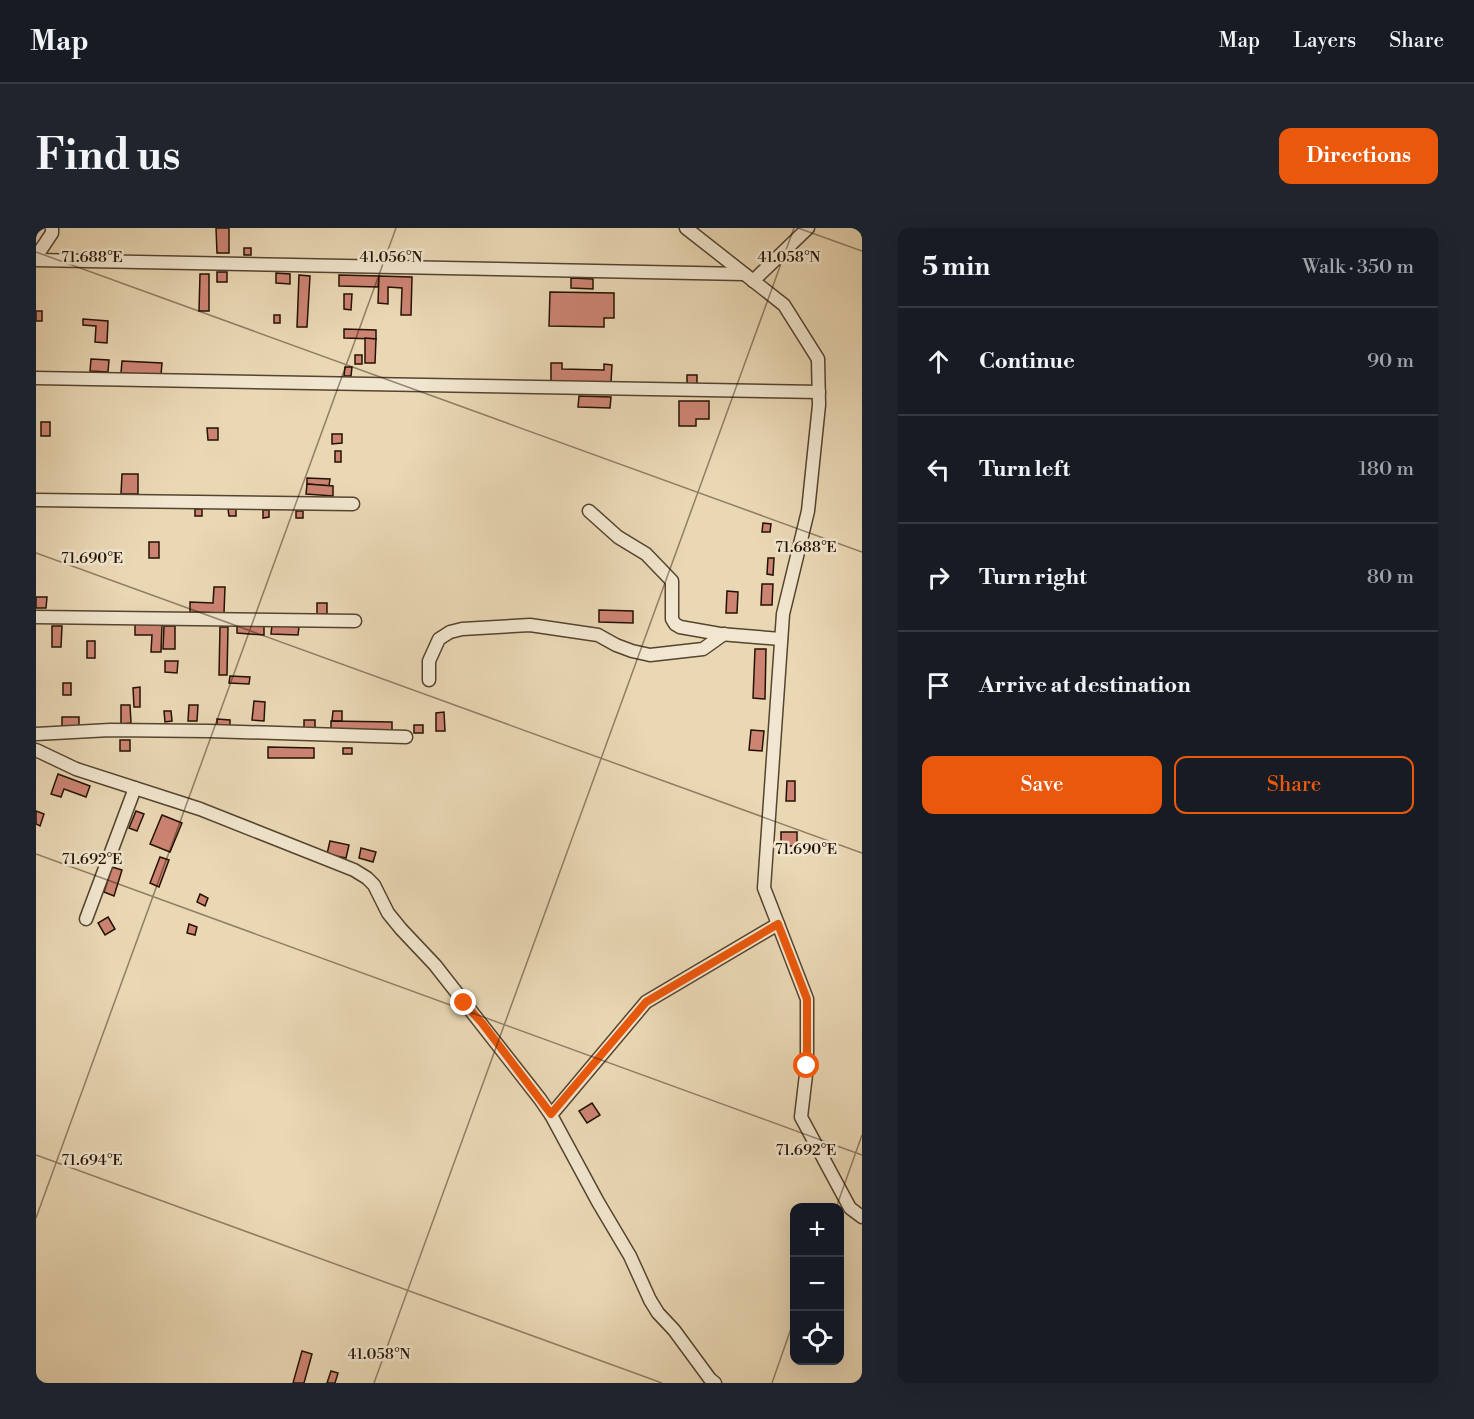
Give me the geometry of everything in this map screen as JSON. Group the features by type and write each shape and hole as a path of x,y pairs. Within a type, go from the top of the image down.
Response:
{"street":[{"path":"36,259 52,233 52,228"},
{"path":"686,228 784,305 818,359 819,405 807,511 783,614 764,888 807,999 807,1066 801,1117 850,1208 862,1217"},
{"path":"36,259 749,278 808,228"},
{"path":"36,378 819,392"},
{"path":"36,500 353,504"},
{"path":"589,511 618,537 646,554 672,581 672,619 675,624 680,627 724,634 781,639"},
{"path":"36,617 355,621"},
{"path":"429,680 429,661 440,639 450,632 462,629 530,625 598,634 616,645 650,655 703,649 724,634"},
{"path":"36,734 110,730 406,737"},
{"path":"36,750 76,769 200,808 354,870 367,878 374,885 388,913 435,965 551,1114 630,1256 650,1300 715,1383"},
{"path":"86,919 135,788"},
{"path":"551,1114 646,1002 778,924"}],"building":[{"path":"216,228 229,228 229,253 217,253"},
{"path":"244,248 251,248 251,255 244,255"},
{"path":"217,272 227,272 227,282 217,282"},
{"path":"276,273 290,274 290,284 276,283"},
{"path":"200,274 209,274 209,311 199,311"},
{"path":"299,275 310,276 307,327 297,327"},
{"path":"339,275 379,276 378,287 339,286"},
{"path":"379,276 412,277 411,315 401,315 402,288 388,287 388,304 378,303"},
{"path":"571,278 593,279 593,289 571,288"},
{"path":"550,292 614,293 614,318 604,318 604,327 549,326"},
{"path":"344,294 352,294 351,310 344,309"},
{"path":"36,311 42,311 42,321 36,321"},
{"path":"274,315 280,315 280,323 274,323"},
{"path":"83,319 108,321 107,343 95,342 96,326 83,325"},
{"path":"344,329 376,330 376,339 344,338"},
{"path":"365,338 376,339 375,363 365,363"},
{"path":"355,355 362,355 362,364 355,364"},
{"path":"91,359 109,360 108,372 90,371"},
{"path":"122,361 162,363 161,375 121,373"},
{"path":"551,363 562,363 562,369 604,370 604,364 612,365 611,382 551,382"},
{"path":"345,367 352,367 351,376 344,376"},
{"path":"687,375 697,375 697,385 687,385"},
{"path":"579,396 611,397 610,408 578,407"},
{"path":"679,401 709,401 709,419 696,419 696,426 679,426"},
{"path":"41,422 50,422 50,436 41,436"},
{"path":"207,428 218,428 218,440 208,440"},
{"path":"332,434 342,434 342,443 332,444"},
{"path":"335,451 341,451 341,462 335,462"},
{"path":"122,474 138,474 138,494 121,494"},
{"path":"307,478 330,479 329,486 307,484"},
{"path":"307,484 333,486 333,496 306,494"},
{"path":"195,509 202,509 202,516 195,516"},
{"path":"228,509 236,509 236,516 229,516"},
{"path":"263,510 269,510 269,517 263,518"},
{"path":"296,511 303,511 303,518 296,518"},
{"path":"763,523 771,524 770,532 762,532"},
{"path":"149,542 159,542 159,558 149,558"},
{"path":"768,558 774,558 773,575 767,574"},
{"path":"762,584 773,584 772,605 761,605"},
{"path":"214,587 225,587 224,613 190,612 190,602 213,603"},
{"path":"727,591 738,592 737,613 726,613"},
{"path":"36,597 47,597 46,608 36,608"},
{"path":"317,603 327,603 327,614 317,614"},
{"path":"599,610 633,611 633,623 599,622"},
{"path":"135,624 162,625 161,652 151,652 152,635 135,635"},
{"path":"237,625 264,626 264,635 237,633"},
{"path":"272,625 299,627 298,635 271,634"},
{"path":"52,626 62,626 61,647 52,647"},
{"path":"164,626 175,626 175,649 163,649"},
{"path":"220,627 228,627 227,675 219,675"},
{"path":"87,641 95,641 95,658 87,658"},
{"path":"755,649 766,649 765,699 753,698"},
{"path":"165,661 178,661 177,673 165,672"},
{"path":"230,676 250,677 249,684 229,683"},
{"path":"63,683 71,683 71,695 63,695"},
{"path":"140,687 140,707 134,707 133,688"},
{"path":"254,701 265,702 264,721 252,720"},
{"path":"121,705 130,705 131,723 121,724"},
{"path":"189,705 198,705 197,721 188,721"},
{"path":"164,711 171,711 172,721 165,722"},
{"path":"333,711 342,711 342,721 332,721"},
{"path":"444,712 445,731 436,731 436,713"},
{"path":"62,717 79,717 79,727 62,727"},
{"path":"217,719 230,720 230,726 217,725"},
{"path":"304,720 315,720 315,732 304,732"},
{"path":"331,721 392,722 392,733 331,732"},
{"path":"414,725 423,725 423,733 414,733"},
{"path":"751,730 764,731 762,751 749,750"},
{"path":"120,740 130,740 130,751 120,751"},
{"path":"268,747 314,748 314,758 268,758"},
{"path":"343,748 352,748 352,754 343,754"},
{"path":"58,774 90,786 86,797 64,789 61,797 51,794"},
{"path":"787,781 795,781 795,801 786,801"},
{"path":"36,811 44,814 40,826 36,824"},
{"path":"136,811 144,814 137,831 129,828"},
{"path":"162,815 182,823 170,852 150,844"},
{"path":"781,832 797,832 797,846 781,846"},
{"path":"330,841 349,845 346,858 327,854"},
{"path":"361,848 376,852 373,862 359,858"},
{"path":"160,857 169,860 159,887 150,883"},
{"path":"112,867 122,870 114,896 104,892"},
{"path":"200,894 208,898 205,906 197,902"},
{"path":"108,917 115,929 105,935 98,923"},
{"path":"189,924 197,927 195,935 187,933"},
{"path":"592,1103 600,1115 587,1123 579,1111"},
{"path":"302,1351 312,1354 304,1383 293,1383"},
{"path":"331,1371 338,1373 335,1383 327,1383"}],"route":[{"path":"464,1003 482,1023 551,1114 646,1002 778,924 807,999 807,1066"}]}
